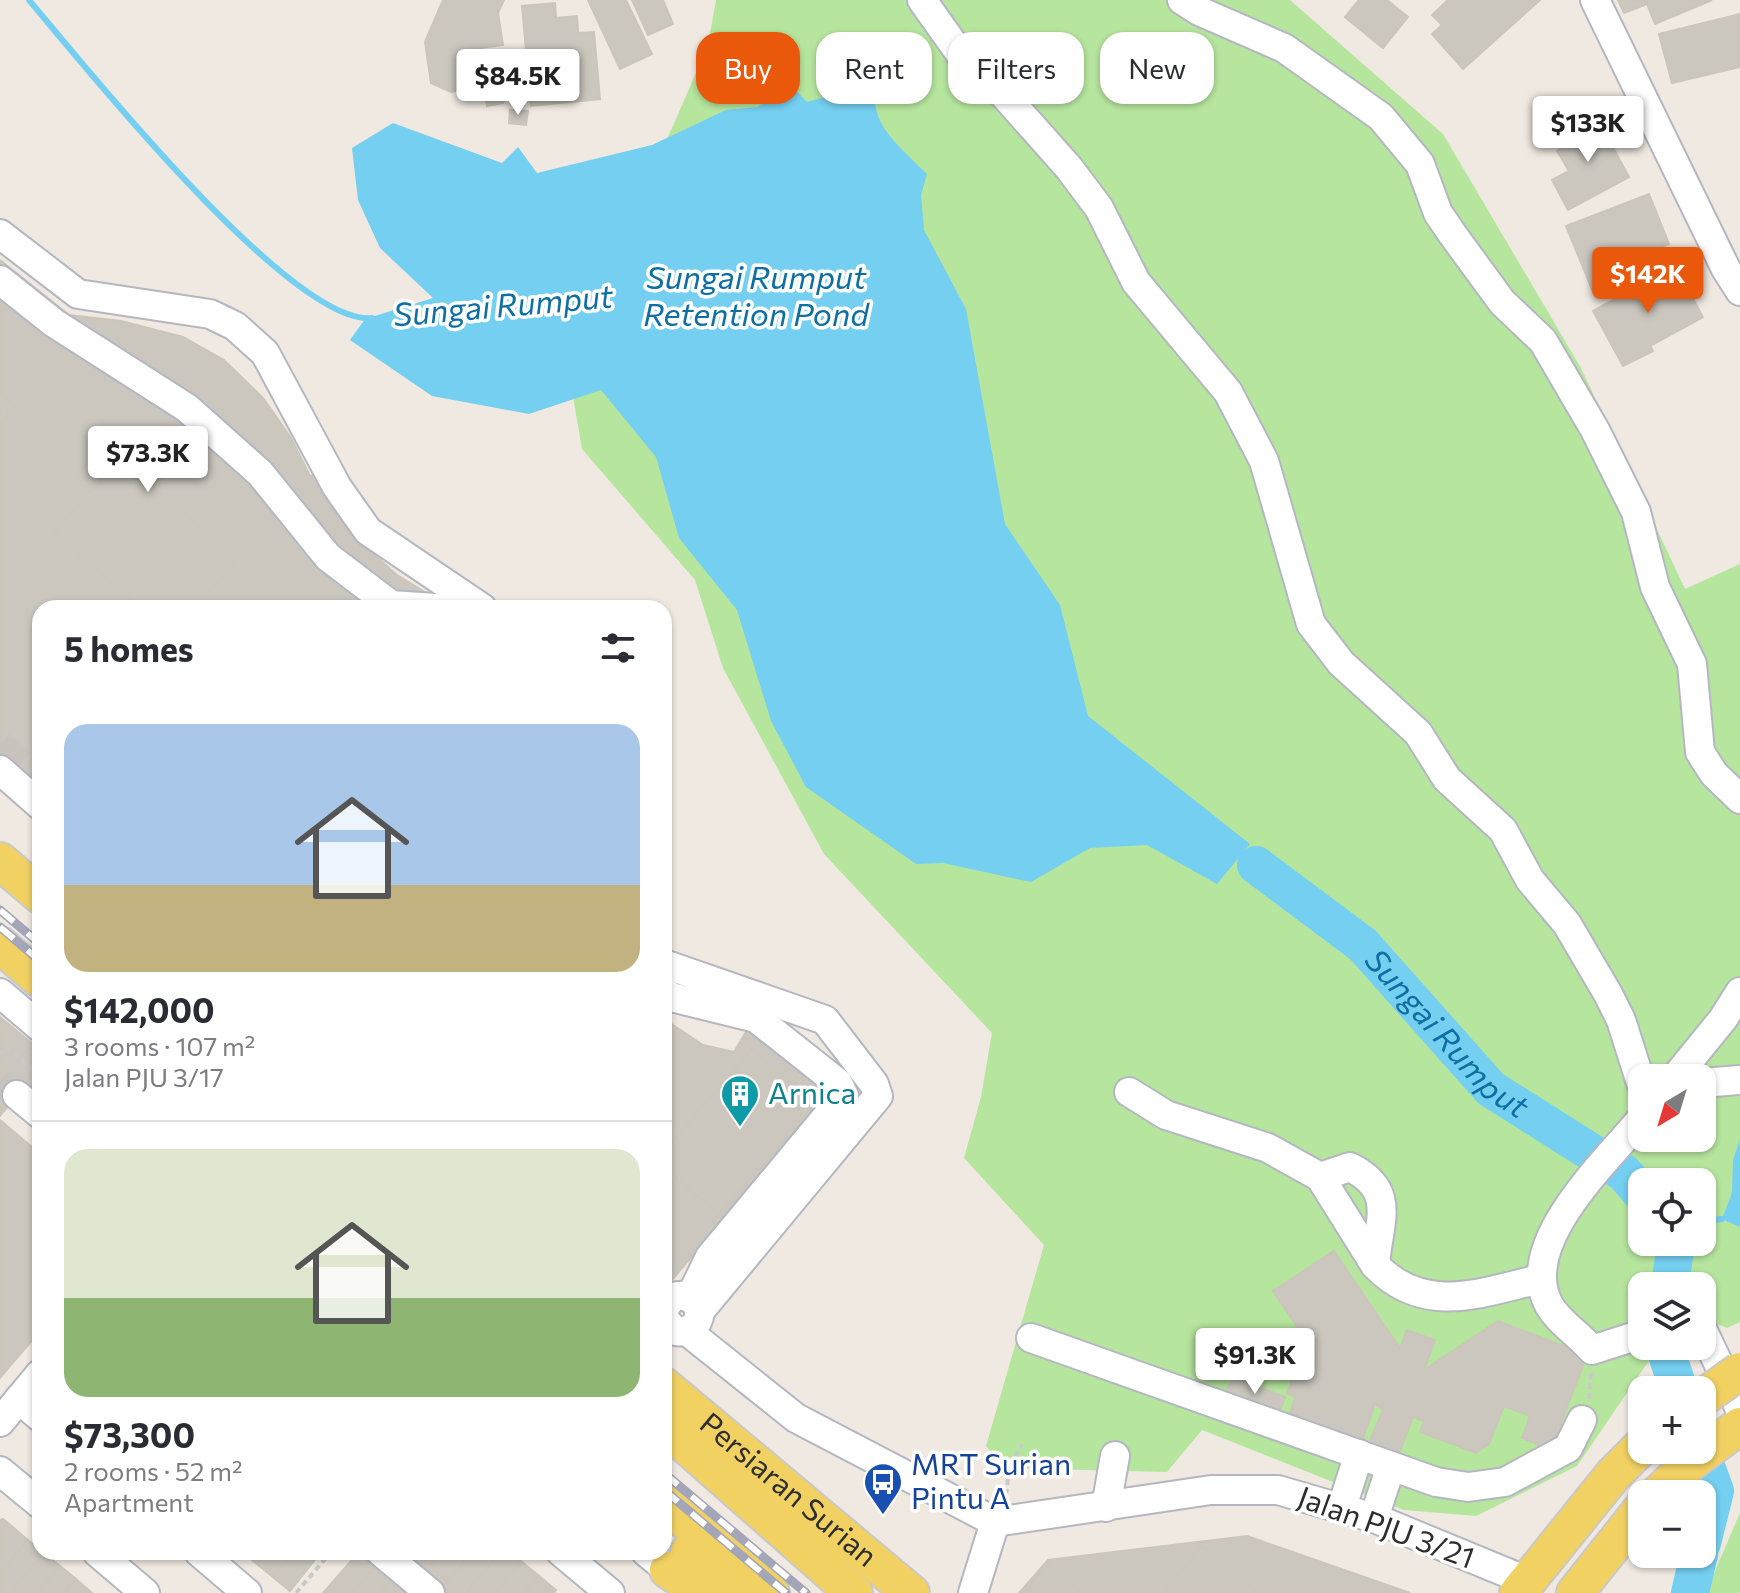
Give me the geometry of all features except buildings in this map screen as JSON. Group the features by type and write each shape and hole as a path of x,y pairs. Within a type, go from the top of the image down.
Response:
{"main road":[{"path":"0,861 32,888"},
{"path":"0,945 32,972"},
{"path":"1716,1388 1740,1371"},
{"name":"Persiaran Surian","path":"672,1393 911,1593"},
{"path":"1673,1480 1691,1462 1740,1426"},
{"name":"Persiaran Surian","path":"672,1433 854,1593"},
{"path":"1523,1587 1628,1460"},
{"path":"672,1510 771,1593"},
{"path":"1575,1593 1628,1528"},
{"path":"672,1538 730,1593"},
{"path":"1523,1587 1561,1579 1612,1548"},
{"path":"657,1561 703,1593"}],"street":[{"path":"922,0 966,62 998,88 1069,168 1099,208 1136,282 1228,392 1264,461 1311,624 1341,663 1418,733 1447,779 1503,830 1530,880 1567,924 1608,994 1621,1020 1635,1064"},
{"path":"1182,0 1199,11 1284,48 1381,117 1420,164 1438,213 1502,302 1543,341 1595,430 1636,512 1644,532 1655,587 1692,664 1700,752 1714,774 1740,799"},
{"path":"1595,0 1719,255 1740,291"},
{"path":"0,234 78,294 210,314 235,326 265,353 337,487 368,531 470,600"},
{"path":"0,280 54,323 187,408 260,473 328,557 384,600"},
{"path":"0,770 32,798"},
{"path":"672,967 825,1020 835,1029 878,1096 676,1316"},
{"path":"1693,1064 1740,992"},
{"path":"0,993 32,1020"},
{"path":"672,994 756,1018 779,1032 838,1083 844,1096 710,1257 676,1316"},
{"path":"1716,1080 1740,1080"},
{"path":"1129,1092 1166,1115 1268,1148 1320,1177 1375,1265 1393,1283 1425,1297 1487,1292 1540,1279"},
{"path":"17,1095 32,1107"},
{"path":"1628,1135 1548,1240 1540,1279 1549,1305 1592,1350 1628,1338"},
{"path":"1320,1177 1350,1167 1371,1177 1384,1206 1375,1265"},
{"path":"676,1316 796,1418 917,1485 995,1522 973,1593"},
{"path":"1031,1338 1436,1482 1468,1487 1505,1482 1568,1448 1582,1420"},
{"path":"1716,1358 1740,1409"},
{"path":"0,1422 30,1408"},
{"path":"1342,1507 1359,1454"},
{"path":"1106,1507 1115,1456"},
{"path":"1374,1518 1391,1466"},
{"path":"0,1471 32,1497"},
{"name":"Jalan PJU 3/21","path":"995,1522 1241,1487 1278,1490 1374,1518 1523,1587"},
{"path":"106,1560 145,1593"},
{"path":"208,1560 247,1593"},
{"path":"391,1560 430,1593"},
{"path":"571,1560 610,1593"}],"path":[{"path":"0,1055 6,1047 32,1068"},
{"path":"1582,1420 1588,1404 1592,1350"},
{"path":"1006,1495 1009,1470 1022,1444"},
{"path":"296,1593 324,1560"}],"green space":[{"path":"716,0 1290,0 1443,134 1581,368 1685,589 1740,564 1740,1322 1727,1328 1716,1324 1716,1272 1628,1272 1628,1360 1649,1360 1638,1376 1628,1376 1628,1391 1577,1466 1476,1516 1404,1510 1202,1430 1167,1472 1004,1468 986,1446 1044,1245 964,1158 981,1097 992,1033 824,854 723,668 695,580 582,449 568,368 696,73 696,104 800,104 800,32 710,32"},
{"path":"1740,1513 1740,1593 1708,1593 1709,1585"}],"water":[{"name":"Sungai Rumput Retention Pond","path":"800,95 807,102 816,100 816,104 875,104 887,132 927,174 921,195 924,230 966,309 1005,524 1060,605 1088,716 1250,844 1217,884 1147,845 1090,848 1031,882 943,863 916,864 806,787 771,721 737,610 679,538 656,457 601,390 529,414 432,396 350,340 365,319 433,298 380,248 358,200 352,148 393,123 502,163 518,147 537,173 652,145 726,110 761,104 800,104"},
{"path":"1740,1139 1740,1227 1722,1219 1732,1193 1733,1160"}],"waterway":[{"name":"Sungai Rumput","path":"29,0 140,131 243,238 292,281 337,309 372,318"},
{"name":"Sungai Rumput","path":"1256,865 1363,945 1491,1089 1628,1178"},
{"path":"1716,1220 1722,1219"},
{"name":"Sungai Rumput","path":"1672,1272 1674,1256"},
{"name":"Sungai Rumput","path":"1669,1360 1674,1376"},
{"name":"Sungai Rumput","path":"1705,1464 1711,1480"},
{"name":"Sungai Rumput","path":"1690,1593 1696,1568"}],"tunnel":[{"path":"0,745 32,772"},
{"path":"0,1081 17,1095"}],"railway":[{"path":"0,910 32,937"},
{"path":"0,927 32,954"},
{"path":"672,1480 806,1593"},
{"path":"672,1497 786,1593"}],"place":[{"name":"Arnica","path":"740,1128"},
{"name":"MRT Surian Pintu A","path":"883,1516"}]}
